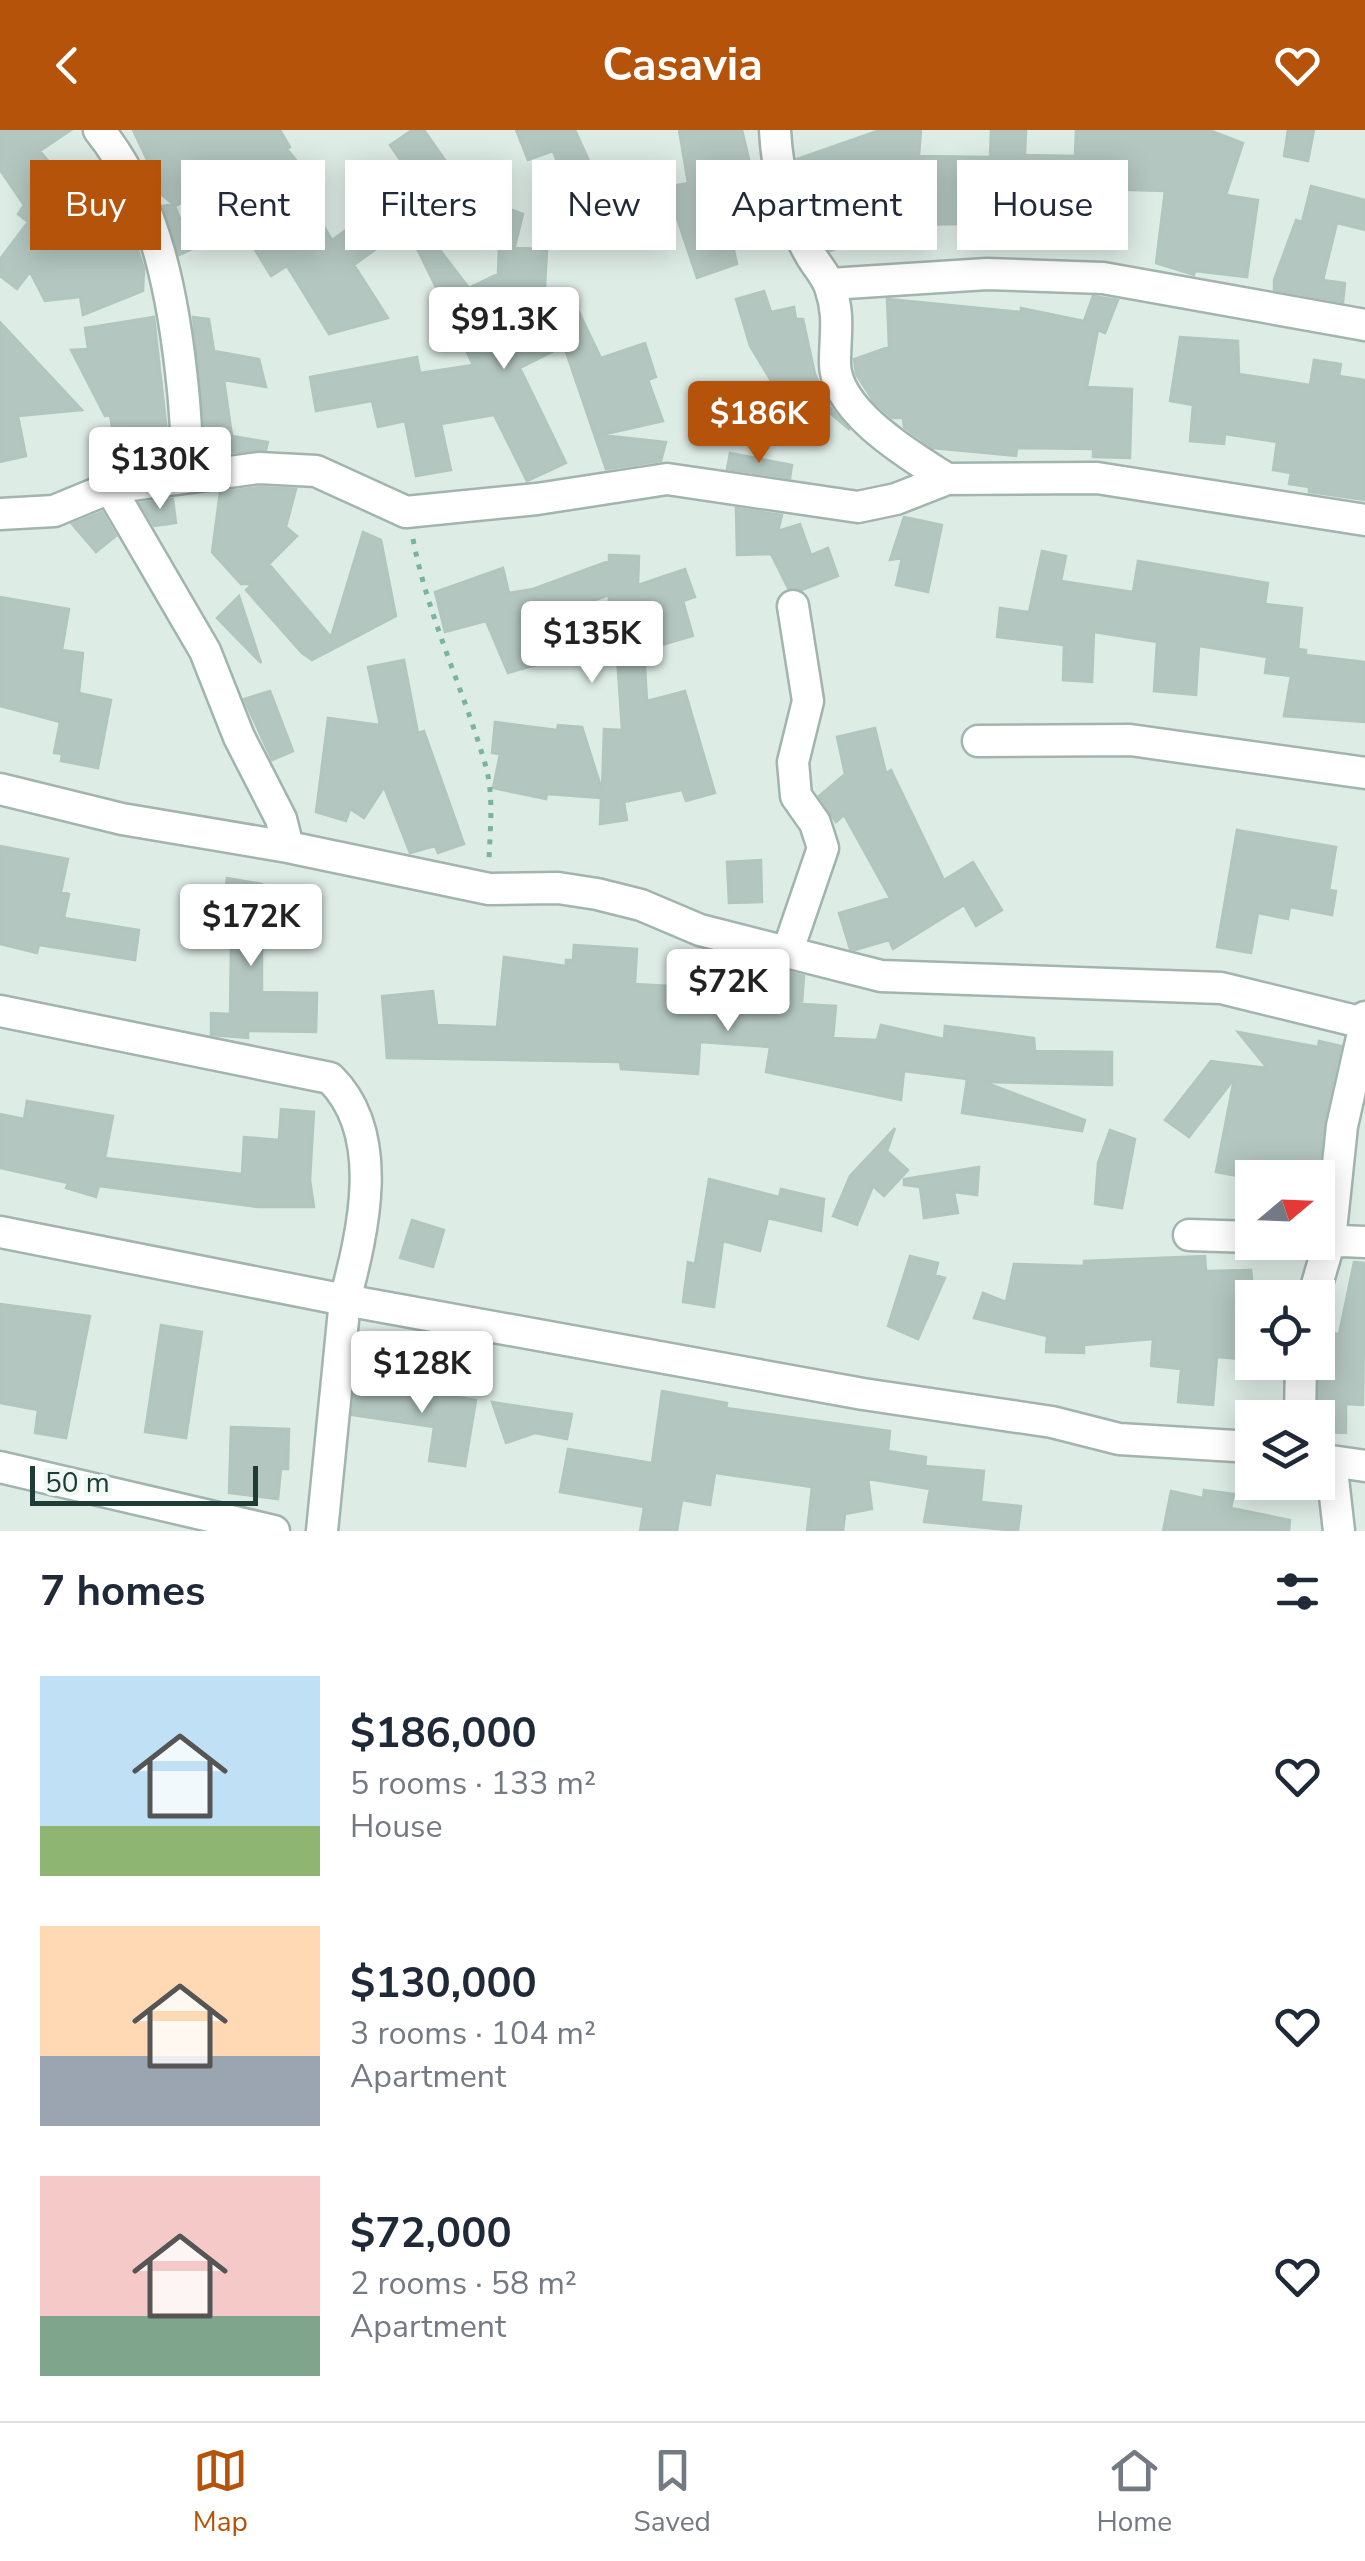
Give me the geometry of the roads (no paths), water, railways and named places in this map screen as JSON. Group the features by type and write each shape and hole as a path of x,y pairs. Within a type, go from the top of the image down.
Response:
{"street":[{"path":"99,130 137,185 160,258 173,315 191,475"},
{"path":"775,130 779,169 792,213 809,252 830,284 840,336 837,378 845,394 892,445 947,479"},
{"path":"830,284 987,274 1104,278 1365,325"},
{"path":"0,514 54,511 110,488 258,468 316,471 406,512 537,499 667,479 858,506 896,500 947,479 1097,478 1365,520"},
{"path":"110,488 206,651 240,738 281,818 288,847"},
{"path":"787,953 823,848 815,822 796,796 793,762 808,701 794,606"},
{"path":"978,741 1130,740 1365,773"},
{"path":"0,789 122,819 288,847 489,889 558,888 597,894 641,906 700,930 881,976 1221,988 1365,1021 1335,1170"},
{"path":"0,1011 330,1078 349,1097 367,1195 345,1300 322,1531"},
{"path":"0,1232 881,1398 1052,1422 1119,1439 1235,1446"},
{"path":"1188,1235 1235,1236"},
{"path":"1335,1241 1365,1242"},
{"path":"1335,1461 1365,1466"},
{"path":"0,1467 274,1531"},
{"path":"1333,1500 1339,1531"}]}
